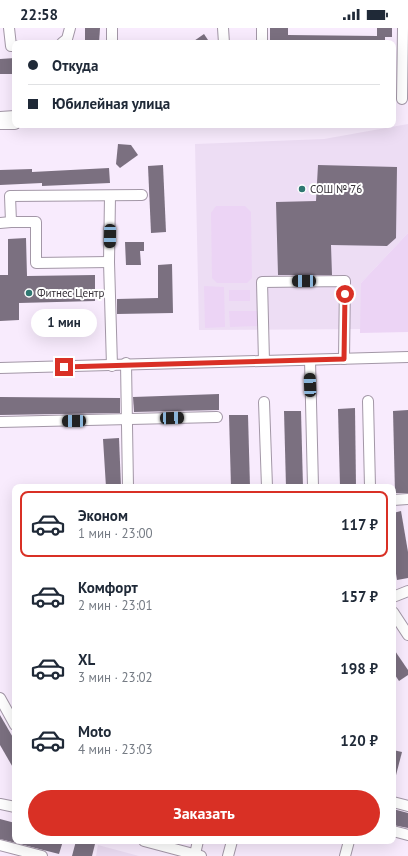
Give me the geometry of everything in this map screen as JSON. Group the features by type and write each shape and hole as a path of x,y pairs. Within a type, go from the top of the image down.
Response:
{"street":[{"path":"10,28 12,46"},
{"path":"66,40 70,28"},
{"path":"112,28 112,40"},
{"path":"224,28 224,40"},
{"path":"262,28 262,40"},
{"path":"401,95 403,28"},
{"path":"0,117 12,116"},
{"path":"0,124 12,124"},
{"path":"10,222 10,196 142,195"},
{"path":"110,196 109,262 112,366"},
{"path":"0,223 36,222 36,263 109,262"},
{"path":"264,361 262,282 345,281 344,359"},
{"path":"0,368 408,357"},
{"path":"310,360 313,484"},
{"path":"126,364 128,484"},
{"path":"368,400 370,484"},
{"path":"264,402 267,484"},
{"path":"0,422 217,417"},
{"path":"396,500 408,500"},
{"path":"396,596 408,591"},
{"path":"396,617 408,635"},
{"path":"0,698 12,720"},
{"path":"396,803 408,806"},
{"path":"0,804 12,806"},
{"path":"396,832 408,835"},
{"path":"156,844 198,855 198,844"},
{"path":"228,856 231,844"},
{"path":"345,856 348,844"},
{"path":"0,845 42,856"}],"shaded area":[{"name":"СОШ № 76","path":"408,124 408,233 361,283 361,329 199,330 195,144 324,139 386,128 396,128 396,126"},
{"path":"216,206 245,206 251,212 252,278 247,283 217,283 212,278 211,213"},
{"path":"408,233 408,332 360,333 361,283"},
{"path":"204,286 224,287 225,327 205,328"},
{"path":"229,290 250,290 250,301 229,301"},
{"path":"229,311 258,311 258,326 230,327"},
{"path":"98,845 139,856 96,856"}],"building":[{"path":"85,28 100,28 99,40 85,40"},
{"path":"270,28 288,28 288,35 377,36 377,28 392,28 392,37 385,37 385,40 270,40"},
{"path":"204,34 208,40 195,40"},
{"path":"12,58 12,74 0,74 0,59"},
{"path":"118,144 131,145 138,155 120,168 116,164"},
{"path":"163,165 166,232 151,233 148,166"},
{"path":"318,165 397,167 396,238 387,246 331,245 332,275 278,275 276,202 316,201"},
{"path":"109,168 110,183 42,186 42,183 0,185 0,170 32,169 32,172"},
{"path":"26,238 27,276 95,275 95,301 19,303 19,320 0,321 0,275 8,275 8,239"},
{"path":"125,242 144,242 144,251 140,251 141,265 126,265"},
{"path":"172,264 173,313 117,314 117,299 158,298 158,265"},
{"path":"219,394 219,410 134,412 133,397"},
{"path":"0,397 120,398 120,413 0,415"},
{"path":"355,408 356,484 340,484 338,409"},
{"path":"408,410 408,493 396,493 393,411"},
{"path":"284,411 301,411 303,484 286,484"},
{"path":"229,415 248,415 250,484 231,484"},
{"path":"119,438 121,484 106,484 103,439"},
{"path":"401,511 408,552 408,578 397,580 396,574 396,512"},
{"path":"396,652 408,670 408,675 399,681 396,676"},
{"path":"0,715 12,736 12,766 0,745"},
{"path":"396,751 402,752 396,775"},
{"path":"396,810 408,813 408,828 396,826"},
{"path":"0,819 12,822 12,842 0,839"},
{"path":"20,844 62,844 59,854"},
{"path":"75,844 95,844 92,856 72,856"}],"place":[{"name":"СОШ № 76","path":"302,189"},
{"name":"Фитнес Центр","path":"29,293"}],"route":[{"path":"64,367 344,359 345,294"}]}
